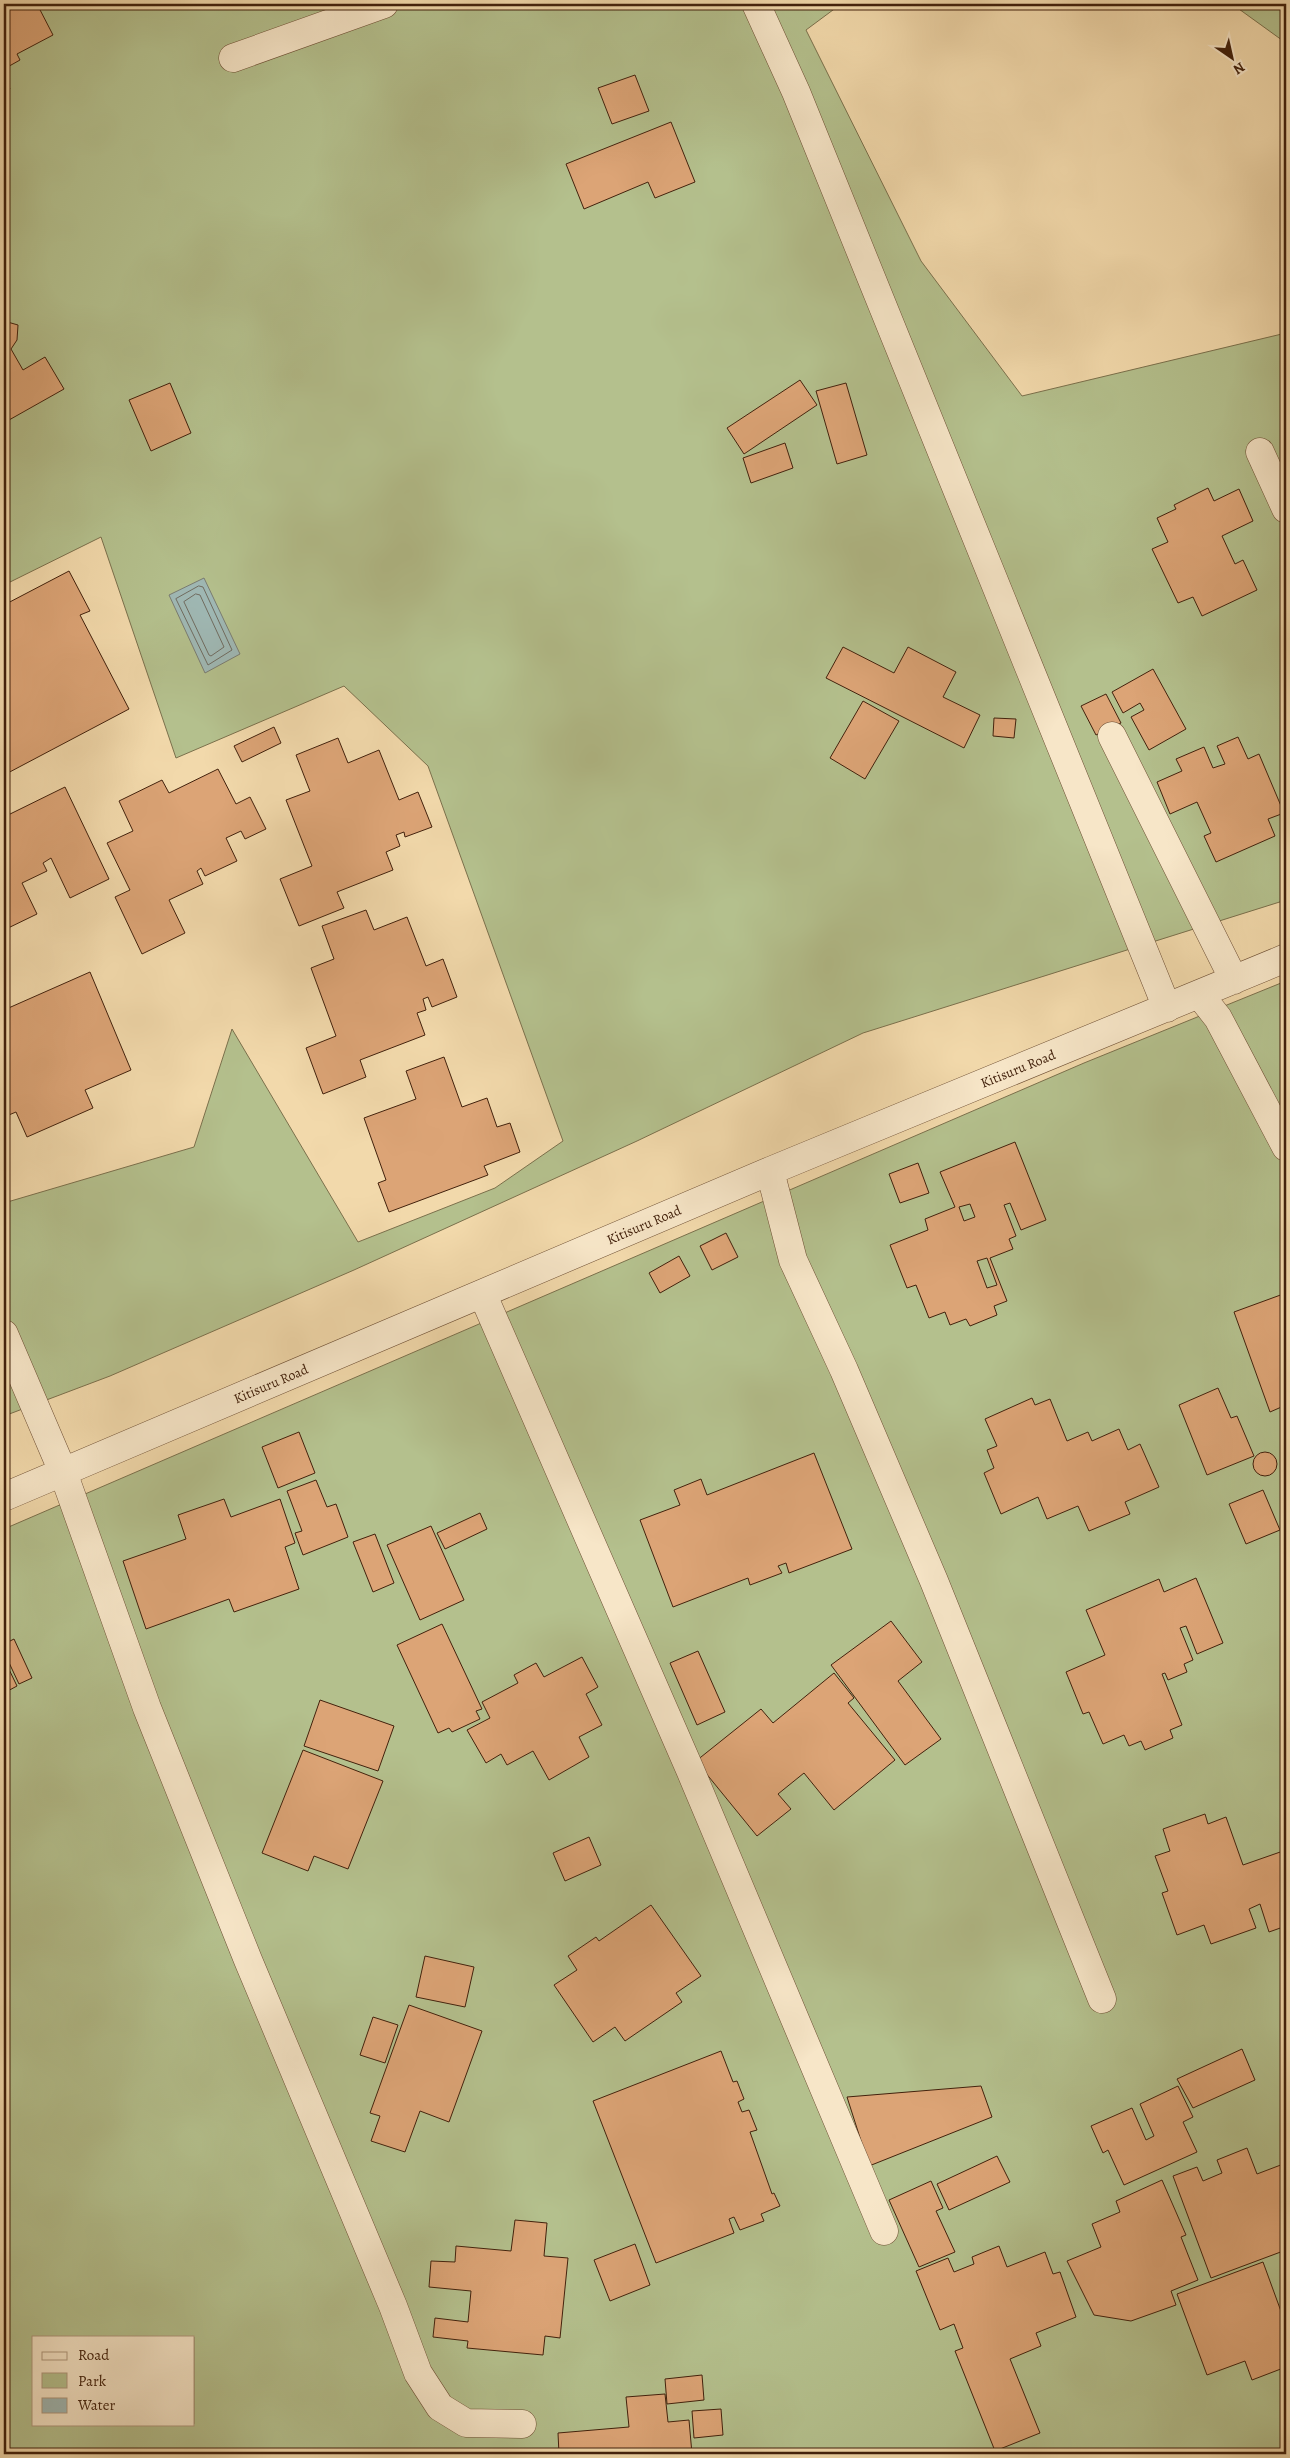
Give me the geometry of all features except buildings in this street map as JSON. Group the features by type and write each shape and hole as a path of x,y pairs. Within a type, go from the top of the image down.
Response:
{"street":[{"path":"233,58 384,4"},
{"path":"756,4 796,92 1168,1008"},
{"path":"1260,452 1286,509"},
{"path":"1112,736 1234,980"},
{"name":"Kitisuru Road","path":"4,1497 483,1295 770,1171 1286,958"},
{"path":"1199,994 1218,1018 1286,1147"},
{"path":"770,1171 793,1260 844,1370 934,1581 1102,1999"},
{"path":"483,1295 692,1772 884,2231"},
{"path":"4,1334 63,1472 147,1708 252,1970 393,2306 418,2372 440,2407 466,2423 522,2424"}],"green space":[{"path":"4,4 545,4 548,7 558,4 841,4 806,30 921,261 1022,396 1286,333 1286,900 863,1033 637,1141 354,1270 110,1376 4,1416 4,1203 194,1147 232,1029 358,1242 495,1188 563,1141 428,766 344,686 176,758 101,537 4,585"},
{"path":"1232,4 1286,4 1286,43"},
{"path":"1286,981 1286,2451 1279,2454 4,2454 4,1529 1084,1063"}],"water":[{"path":"204,578 240,654 205,673 169,595"}]}
